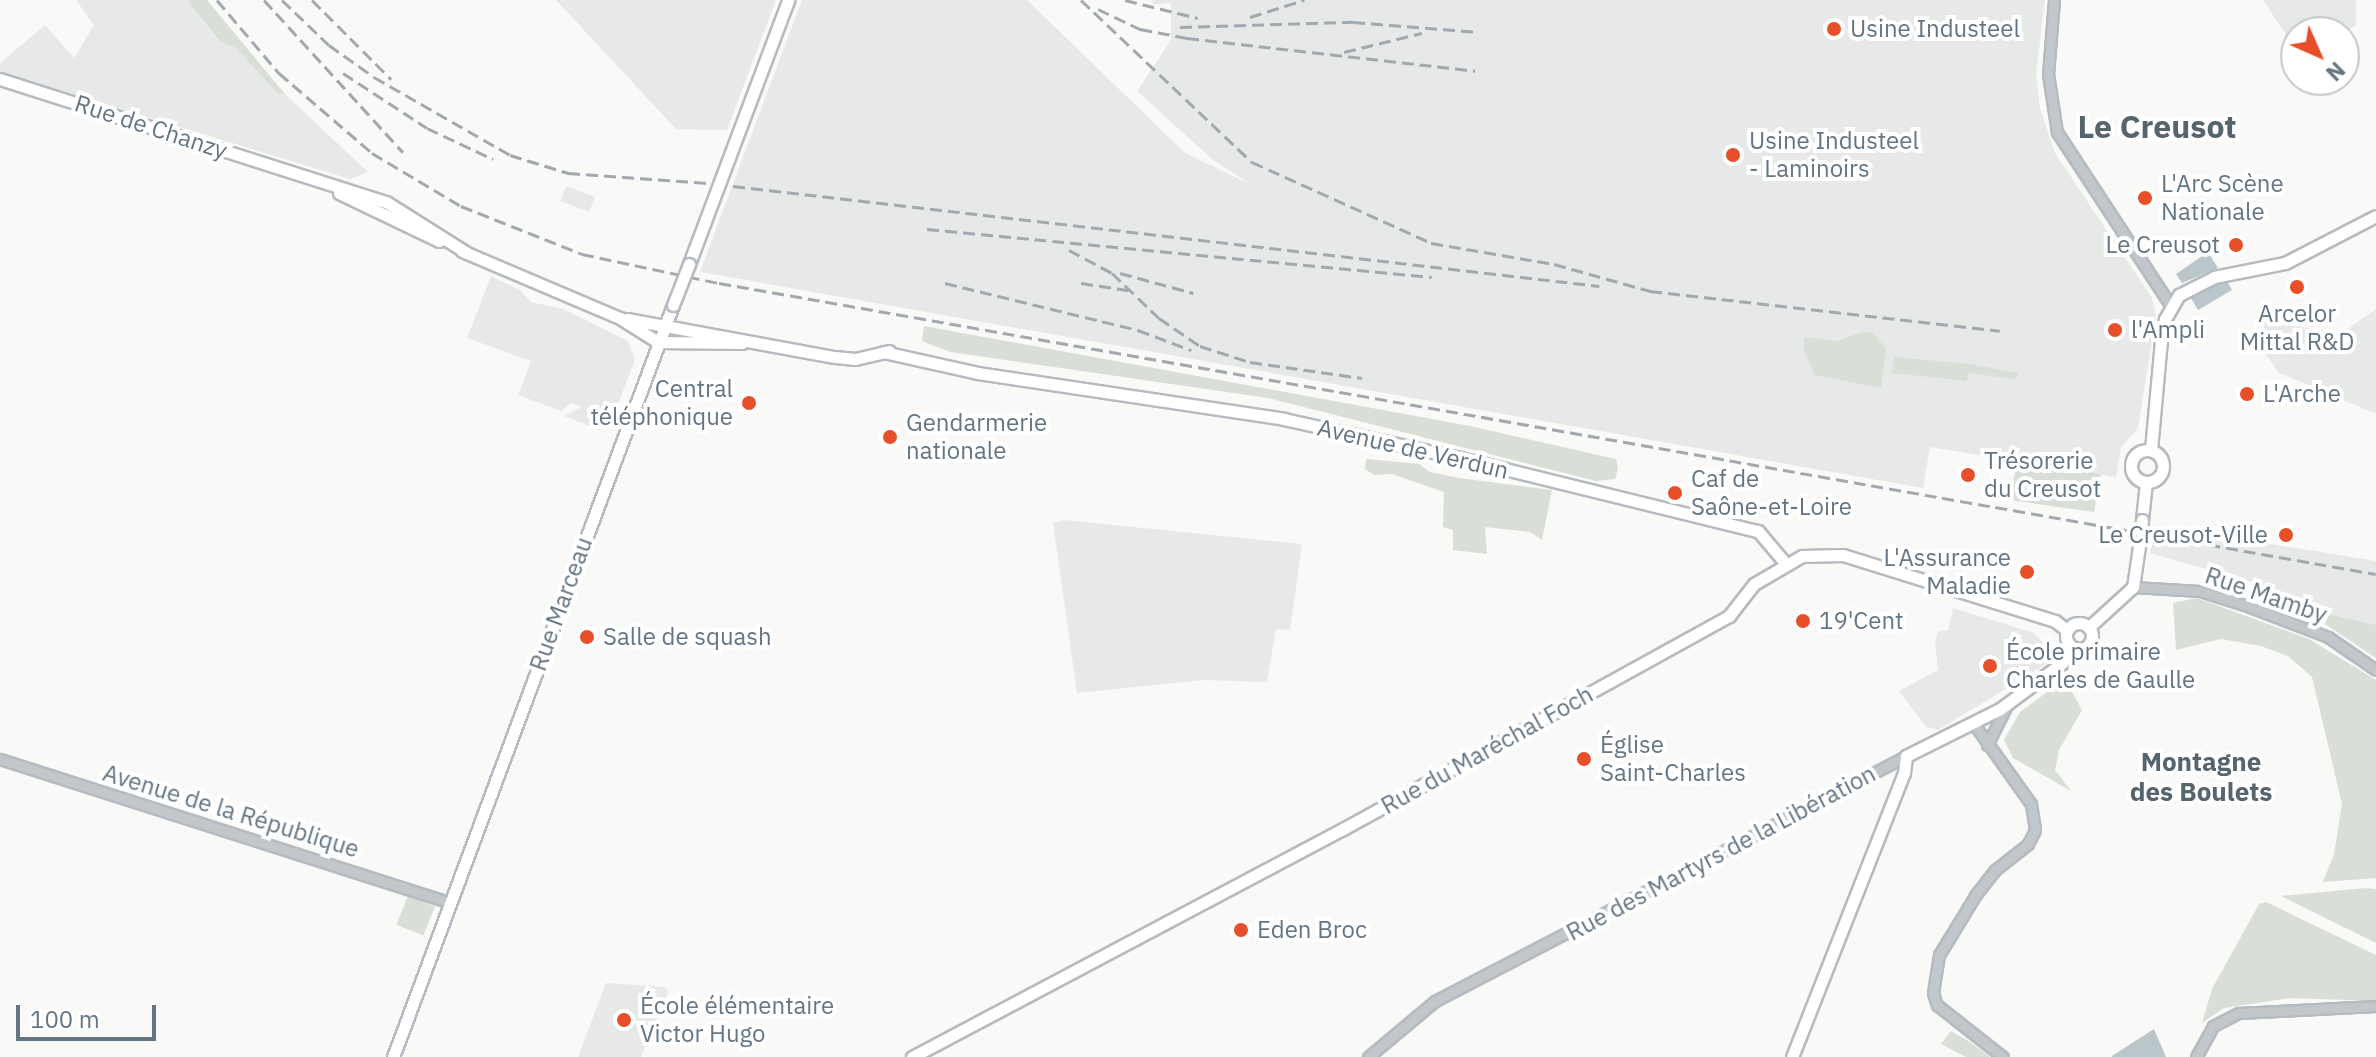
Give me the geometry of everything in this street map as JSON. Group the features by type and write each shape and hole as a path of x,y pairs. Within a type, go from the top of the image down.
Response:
{"main road":[{"name":"Rue Marceau","path":"393,1057 788,0"},
{"name":"Rue de Chanzy","path":"0,79 302,176 467,253 620,318 658,342"},
{"path":"2151,450 2161,341 2171,306 2200,282 2285,263 2376,216"},
{"name":"Rue de Chanzy","path":"620,318 664,326"},
{"name":"Avenue de Verdun","path":"664,326 742,343 855,359 902,351 1022,377 1284,419 1758,531 1786,564"},
{"name":"Avenue de Verdun","path":"658,342 742,343"},
{"path":"2146,486 2137,478 2131,465 2138,453 2151,450"},
{"path":"2089,627 2077,623 2067,630 2066,638 2073,648 2089,643 2089,627 2133,587 2146,486 2163,468 2162,459 2151,450"},
{"name":"Rue du Maréchal Foch","path":"912,1057 1343,829 1729,616 1754,584 1786,564 1815,552 1843,555 2055,621 2067,630"},
{"name":"Rue des Martyrs de la Libération","path":"1906,756 1974,724 2009,703 2062,663 2073,648"},
{"path":"1792,1057 1904,773 1906,756"}],"street":[{"path":"2057,0 2048,74 2053,120 2068,153 2171,306"},
{"name":"Rue Mamby","path":"2133,587 2200,591 2250,607 2328,637 2376,670"},
{"path":"1987,745 2009,703"},
{"path":"1974,724 2031,804 2035,830 2028,844 1987,879 1939,955 1932,980 1937,1005 2003,1057"},
{"name":"Rue des Martyrs de la Libération","path":"1368,1057 1435,1001 1906,756"},
{"name":"Avenue de la République","path":"0,759 450,903"},
{"path":"2196,1057 2213,1026 2239,1013 2376,1006"}],"shaded area":[{"path":"76,0 187,0 219,42 236,48 277,93 285,94 368,172 350,179 0,72 0,63 45,25 74,58 94,25"},
{"path":"187,0 207,0 285,94 277,93 236,48 220,42"},
{"path":"556,0 776,0 727,130 676,129"},
{"path":"802,0 1027,0 1185,153 1250,184 1213,160 1137,91 1171,40 1171,3 1153,5 1152,0 2045,0 2036,73 2040,108 2055,153 2152,298 2156,316 2138,428 2121,447 2116,477 1930,447 1923,488 700,272"},
{"path":"2263,0 2356,0 2356,16 2280,16 2280,26"},
{"path":"566,186 595,197 589,212 560,201"},
{"path":"2208,252 2218,268 2182,283 2176,274"},
{"path":"491,276 520,290 531,302 563,309 628,341 635,360 613,417 607,415 600,430 564,416 582,407 571,403 561,411 518,395 531,361 467,338"},
{"path":"2227,281 2232,290 2198,310 2188,293"},
{"path":"2376,309 2376,414 2278,372 2263,350 2264,322 2342,333"},
{"path":"924,326 1470,426 1616,459 1618,469 1615,479 1596,481 1268,398 950,352 922,341"},
{"path":"1862,332 1873,333 1886,348 1881,388 1815,375 1804,350 1804,337 1838,341"},
{"path":"1894,357 1969,364 2019,373 2015,379 1968,373 1967,381 1892,373"},
{"path":"1366,459 1419,464 1430,472 1459,478 1552,490 1542,540 1530,532 1485,527 1487,554 1453,550 1453,530 1443,527 1444,492 1392,474 1374,475 1365,469"},
{"path":"2024,462 2101,474 2094,512 2009,500 2016,468"},
{"path":"1064,520 1302,544 1290,630 1276,629 1267,682 1203,680 1077,693 1053,523"},
{"path":"2155,525 2376,561 2376,625 2329,614 2269,587 2150,553"},
{"path":"2197,598 2309,639 2376,680 2376,878 2323,882 2334,854 2342,804 2312,677 2288,656 2261,646 2221,639 2176,650 2173,603"},
{"name":"École primaire Charles de Gaulle","path":"1953,608 2034,633 2056,658 1938,730 1926,727 1899,691 1938,670 1935,640 1938,632 1948,630"},
{"path":"2329,614 2376,625 2376,658 2325,624"},
{"path":"2065,679 2082,710 2059,750 2055,770 2071,791 2013,758 2004,740 2020,712"},
{"path":"2366,888 2376,889 2376,943 2281,896"},
{"path":"408,896 435,907 423,936 396,925"},
{"path":"2266,902 2376,955 2376,1001 2289,998 2224,1008 2202,1023 2212,989 2259,904"},
{"name":"École élémentaire Victor Hugo","path":"606,983 665,987 668,992 641,1057 578,1057"},
{"path":"2154,1029 2166,1057 2112,1057 2112,1056"},
{"path":"1951,1031 1990,1057 1966,1057 1941,1044"}],"railway":[{"path":"217,0 279,73 372,153 461,206 582,254 719,283 2376,574"},
{"path":"264,0 403,152"},
{"path":"282,0 329,45 374,77 510,155 568,173 708,183"},
{"path":"312,0 391,79"},
{"path":"1081,0 1252,162 1431,243 1554,264 1650,291 2000,331"},
{"path":"1125,0 1198,18"},
{"path":"1250,17 1304,0"},
{"path":"1098,9 1140,29 1187,38 1475,71"},
{"path":"1180,27 1353,22 1479,32"},
{"path":"1344,52 1422,33"},
{"path":"343,73 427,128 493,159"},
{"path":"733,186 1599,286"},
{"path":"927,229 1432,277"},
{"path":"1069,250 1112,273 1159,318 1200,346 1250,362 1362,378"},
{"path":"1120,273 1193,293"},
{"path":"945,283 1138,330 1191,350"},
{"path":"1081,283 1133,291"}],"place":[{"name":"Usine Industeel","path":"1834,29"},
{"name":"Usine Industeel - Laminoirs","path":"1733,155"},
{"name":"L'Arc Scène Nationale","path":"2145,198"},
{"name":"Le Creusot","path":"2236,245"},
{"name":"Arcelor Mittal R&D","path":"2297,287"},
{"name":"l'Ampli","path":"2115,330"},
{"name":"L'Arche","path":"2247,394"},
{"name":"Central téléphonique","path":"749,403"},
{"name":"Gendarmerie nationale","path":"890,437"},
{"name":"Trésorerie du Creusot","path":"1968,475"},
{"name":"Caf de Saône-et-Loire","path":"1675,493"},
{"name":"Le Creusot-Ville","path":"2286,535"},
{"name":"L'Assurance Maladie","path":"2027,572"},
{"name":"19'Cent","path":"1803,621"},
{"name":"Salle de squash","path":"587,637"},
{"name":"École primaire Charles de Gaulle","path":"1990,666"},
{"name":"Église Saint-Charles","path":"1584,759"},
{"name":"Eden Broc","path":"1241,930"},
{"name":"École élémentaire Victor Hugo","path":"624,1020"}],"district":[{"name":"Le Creusot","path":"2157,126"},
{"name":"Montagne des Boulets","path":"2201,777"}]}
